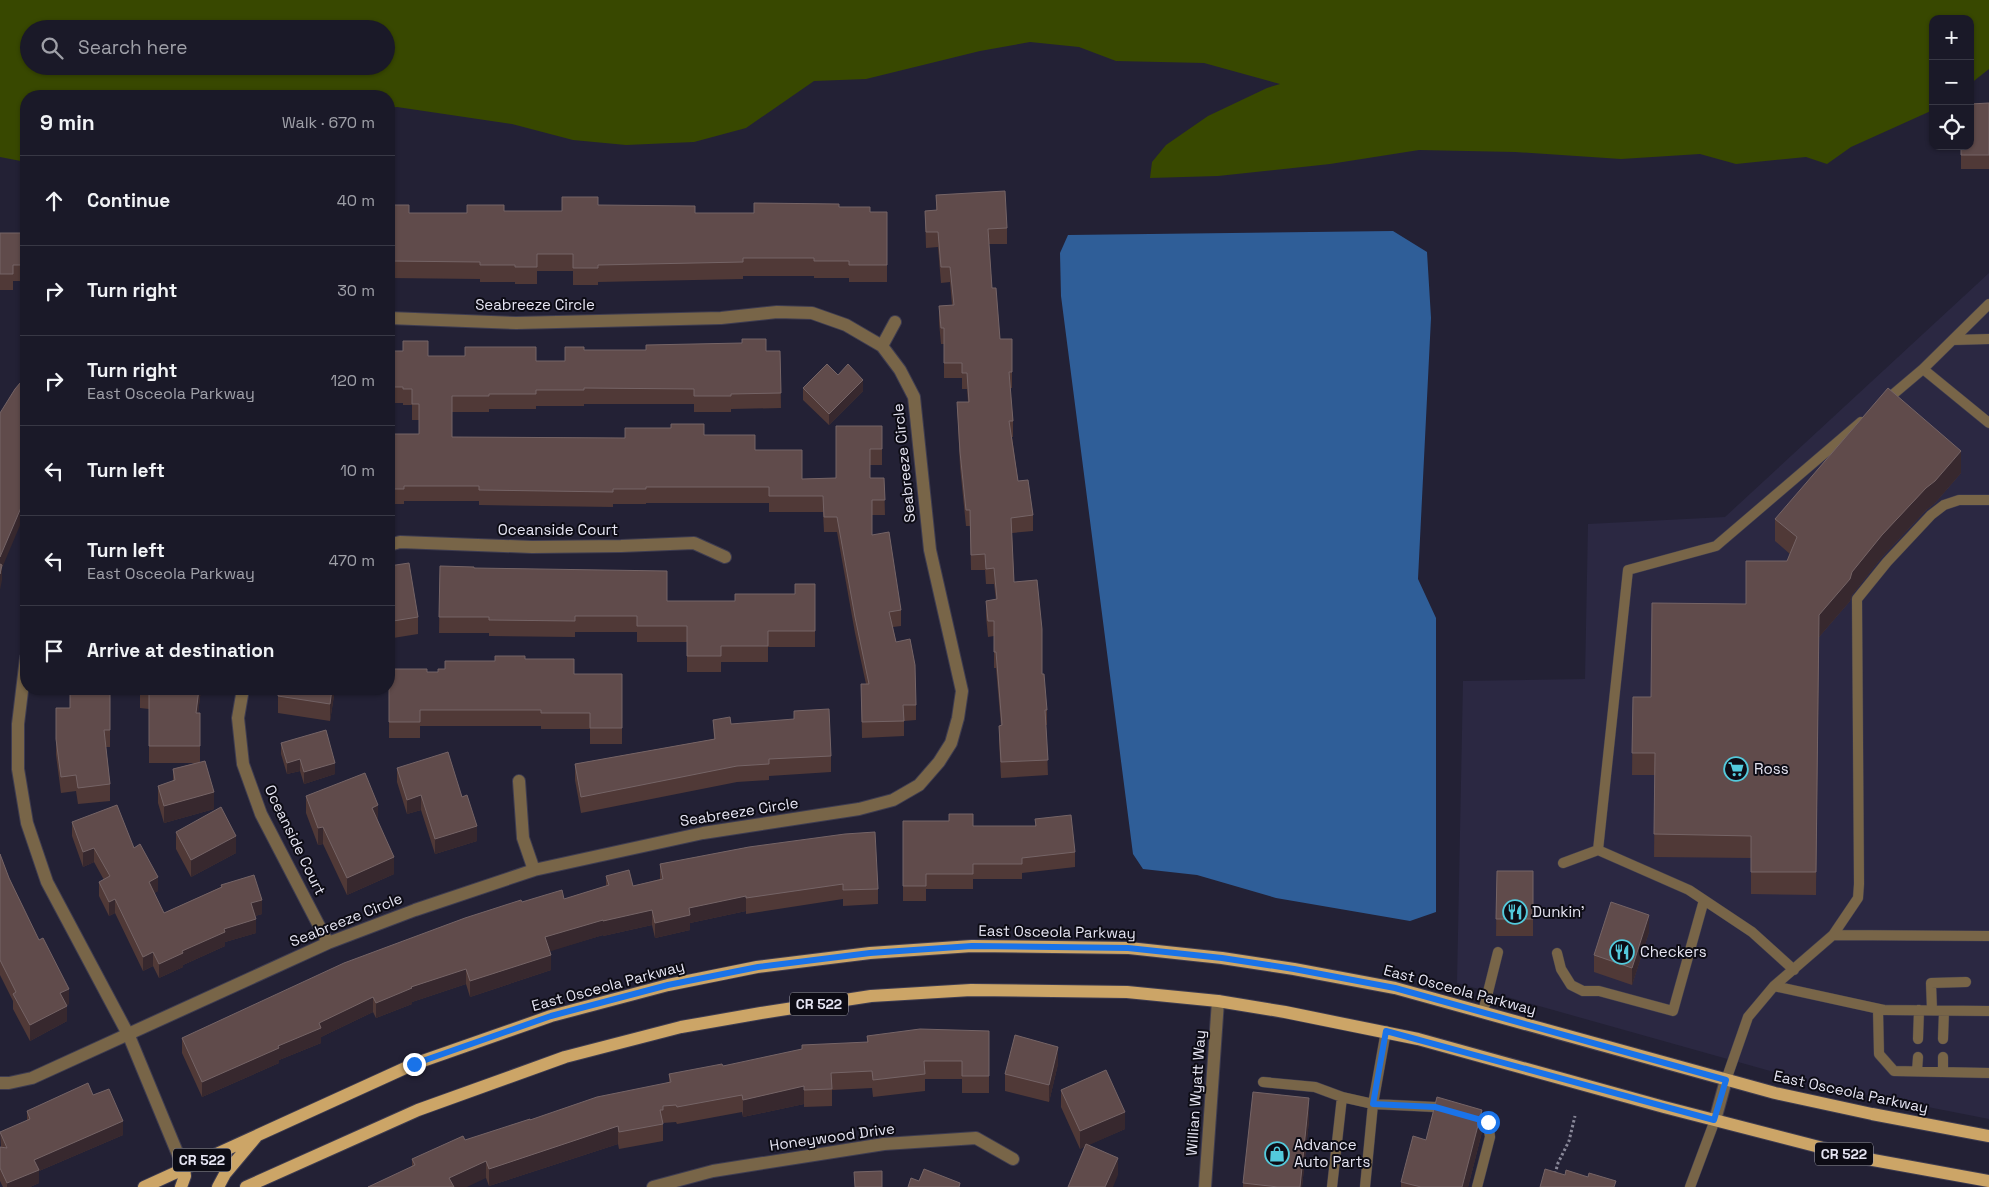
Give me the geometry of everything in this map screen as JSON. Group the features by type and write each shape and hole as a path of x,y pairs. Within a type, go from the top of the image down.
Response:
{"main road":[{"name":"East Osceola Parkway","path":"144,1187 414,1064 551,1016 668,985 758,967 870,953 972,946 1138,949 1222,958 1294,969 1395,988 1726,1080 1872,1114 1989,1136"},
{"name":"CR 522","path":"246,1187 418,1110 565,1057 682,1027 871,996 971,990 1127,992 1218,1001 1386,1031 1862,1158 1989,1181"},
{"path":"218,1187 225,1174 260,1133"},
{"path":"181,1187 185,1176 184,1169"}],"street":[{"name":"Seabreeze Circle","path":"0,1083 32,1078 128,1036 328,943 415,910 534,870 703,833 860,809 893,800 919,785 939,762 951,743 958,718 962,692 930,550 914,397 900,370 882,346 846,325 812,313 777,312 721,318 516,323 395,318"},
{"path":"882,346 895,322"},
{"name":"Oceanside Court","path":"395,543 532,547 694,543 725,557"},
{"path":"22,695 18,724 18,769 27,823 47,882 128,1036 184,1169"},
{"name":"Oceanside Court","path":"242,695 238,718 243,764 261,814 328,943"},
{"path":"520,781 523,838 534,870"},
{"name":"Willian Wyatt Way","path":"1205,1187 1218,1001"},
{"path":"1714,1120 1726,1080"},
{"name":"Honeywood Drive","path":"653,1187 713,1171 884,1144 976,1138 1013,1159"}],"lane":[{"path":"1598,850 1628,570 1716,546 1922,369 1989,304"},
{"path":"1953,340 1989,339"},
{"path":"1922,369 1989,423"},
{"path":"1726,1080 1748,1017 1774,986 1832,935 1858,898 1860,884 1857,599 1887,562 1931,515 1944,504 1960,500 1989,500"},
{"path":"1563,862 1598,850 1689,890 1752,932 1794,970"},
{"path":"1557,953 1561,969 1571,985 1583,990 1599,990 1673,1011 1704,900"},
{"path":"1832,935 1989,936"},
{"path":"1483,1012 1498,952"},
{"path":"1932,1010 1931,983 1966,982"},
{"path":"1774,986 1878,1009 1989,1011"},
{"path":"1878,1009 1879,1054 1894,1071 1989,1072"},
{"path":"1918,1039 1919,1010"},
{"path":"1943,1039 1944,1011"},
{"path":"1365,1187 1373,1104 1386,1031"},
{"path":"1917,1071 1918,1057"},
{"path":"1943,1057 1943,1072"},
{"path":"1263,1082 1315,1087 1342,1097 1373,1104 1435,1107 1488,1122 1490,1137 1477,1187"},
{"path":"1332,1187 1342,1097"},
{"path":"1690,1187 1714,1120"}],"path":[{"path":"1554,1177 1569,1141 1575,1116"}],"shaded area":[{"path":"1989,273 1989,1119 1831,1088 1457,983 1463,681 1585,679 1588,524 1725,517"}],"green space":[{"path":"0,0 1989,0 1989,69 1974,81 1974,15 1929,15 1929,112 1851,147 1827,164 1806,157 1736,164 1700,154 1621,159 1515,152 1419,150 1330,164 1218,176 1150,178 1152,162 1166,145 1208,116 1267,88 1280,84 1204,63 1116,61 1079,47 1030,42 980,51 866,79 814,81 746,128 694,142 626,145 573,140 512,124 395,107 395,90 20,90 20,161 0,157"}],"water":[{"path":"1393,231 1427,252 1431,318 1418,579 1436,618 1436,912 1410,921 1276,898 1197,875 1143,869 1133,854 1061,296 1060,253 1068,235"}],"building":[{"path":"1989,103 1989,155 1961,155 1961,150 1974,150 1974,104"},
{"path":"1005,191 1007,228 988,229 992,288 996,288 1000,339 1012,339 1012,372 1009,372 1013,421 1009,421 1018,481 1028,480 1033,515 1011,518 1014,582 1037,580 1042,629 1042,674 1044,674 1047,710 1045,710 1048,760 1001,762 999,726 1002,725 996,652 994,652 994,621 988,621 986,601 997,599 994,568 986,569 985,554 971,555 970,510 966,510 957,402 969,402 967,373 962,373 962,363 944,363 944,328 941,328 939,306 954,305 950,267 941,267 938,232 926,232 925,211 937,210 936,195"},
{"path":"562,197 598,197 598,205 695,206 695,213 754,213 754,203 839,204 839,207 870,207 870,212 887,212 887,265 849,265 849,261 814,261 814,258 743,258 743,262 598,265 598,268 573,268 573,254 537,254 537,267 480,265 480,262 395,261 395,205 409,205 409,213 467,213 467,205 504,205 504,211 562,211"},
{"path":"0,233 20,233 20,265 13,265 13,274 0,274"},
{"path":"742,339 766,339 766,351 780,351 781,393 694,396 694,389 584,388 584,390 536,390 536,394 452,396 452,437 625,438 625,428 671,428 671,424 704,424 704,435 755,435 755,450 802,450 802,479 836,478 836,426 882,426 882,449 870,449 870,478 884,478 885,500 872,500 872,535 889,532 901,610 889,612 896,642 910,639 915,665 916,705 903,705 904,721 862,722 861,684 869,684 837,517 824,517 823,496 769,496 769,487 646,487 646,489 613,489 613,492 479,490 479,486 404,486 404,489 395,489 395,434 419,434 419,404 412,404 412,389 395,387 395,351 403,351 403,341 428,341 428,356 465,356 465,347 536,347 536,361 565,361 565,347 584,347 584,350 646,350 646,345 742,343"},
{"path":"827,364 838,375 848,364 863,380 829,414 803,388"},
{"path":"20,383 20,510 0,557 0,413"},
{"path":"1888,388 1961,451 1935,481 1926,488 1882,535 1852,572 1850,579 1819,615 1816,872 1751,872 1751,836 1654,834 1655,753 1632,753 1633,697 1651,697 1652,603 1746,604 1746,561 1787,561 1797,537 1775,519"},
{"path":"409,563 418,617 395,621 395,565"},
{"path":"440,566 667,571 667,601 735,601 735,594 795,594 795,584 815,584 815,631 768,631 768,646 721,646 721,656 687,656 687,626 637,626 637,616 575,616 575,621 489,620 489,617 439,617"},
{"path":"495,656 525,656 525,659 574,659 574,674 622,674 622,728 590,728 590,713 541,713 541,710 420,710 420,722 389,722 389,695 395,695 395,669 427,669 427,672 438,672 438,669 445,669 445,661 495,661"},
{"path":"70,695 110,695 110,730 104,730 110,784 78,788 76,775 61,777 56,739 56,708 70,708"},
{"path":"149,695 198,695 196,713 200,713 200,746 149,746"},
{"path":"278,695 331,695 330,704"},
{"path":"829,709 831,756 769,759 769,764 737,766 581,797 575,764 715,739 713,720 730,717 731,724 794,719 794,711"},
{"path":"326,730 335,763 304,772 300,759 287,763 281,743"},
{"path":"448,752 462,797 467,795 477,826 435,839 421,795 407,800 397,768"},
{"path":"205,761 214,792 164,806 158,786 175,780 173,769"},
{"path":"365,773 378,805 372,808 394,857 347,878 323,827 318,828 306,796"},
{"path":"117,805 134,848 140,844 158,877 149,882 164,913 222,887 221,885 254,875 262,900 251,903 256,919 224,929 225,932 182,951 183,953 159,964 153,952 143,957 115,899 109,902 99,882 110,876 94,848 83,852 72,822"},
{"path":"221,807 236,836 191,860 176,832"},
{"path":"949,814 973,814 973,826 1036,826 1035,819 1071,815 1075,852 1022,858 1022,864 973,864 973,874 926,874 926,886 903,886 903,821 949,821"},
{"path":"875,832 878,889 843,890 843,884 746,898 746,896 689,908 690,915 655,923 652,910 603,920 545,937 551,955 470,981 466,969 411,987 376,1003 373,997 319,1023 321,1028 202,1082 182,1038 344,963 465,918 521,900 522,902 562,890 564,899 609,885 606,876 629,870 633,886 663,879 660,864 749,847 845,834"},
{"path":"0,854 9,878 39,940 43,938 69,989 60,993 67,1006 30,1025 13,994 16,992 0,960"},
{"name":"Dunkin'","path":"1497,871 1533,871 1533,919 1496,919"},
{"name":"Checkers","path":"1611,902 1649,915 1632,968 1594,955"},
{"path":"920,1029 989,1031 989,1076 962,1076 962,1061 924,1061 925,1074 873,1080 872,1071 831,1073 832,1089 804,1090 804,1086 743,1100 742,1095 677,1107 676,1105 663,1106 663,1110 660,1110 663,1124 619,1132 618,1126 489,1169 486,1161 449,1178 454,1187 368,1187 415,1165 412,1159 463,1136 465,1140 597,1097 671,1082 669,1074 722,1064 723,1066 802,1049 802,1045 868,1042 867,1036"},
{"path":"1015,1035 1058,1047 1049,1085 1005,1074"},
{"path":"1106,1070 1125,1112 1080,1131 1061,1090"},
{"path":"88,1083 93,1095 109,1089 123,1121 34,1160 39,1170 7,1183 0,1168 0,1147 7,1148 0,1132 30,1119 27,1111"},
{"name":"Advance Auto Parts","path":"1253,1092 1309,1098 1300,1187 1278,1187 1243,1183"},
{"path":"1437,1097 1482,1110 1462,1187 1421,1187 1401,1182 1413,1136 1426,1140"},
{"path":"1086,1144 1118,1158 1105,1187 1068,1187"},
{"path":"924,1169 960,1183 959,1187 908,1187 911,1178 919,1181"},
{"path":"1545,1169 1565,1175 1566,1170 1588,1177 1589,1173 1616,1181 1614,1187 1540,1187"},
{"path":"882,1171 882,1187 855,1187 854,1172"}],"place":[{"name":"Ross","path":"1736,769"},
{"name":"Dunkin'","path":"1515,912"},
{"name":"Checkers","path":"1622,952"},
{"name":"Advance Auto Parts","path":"1277,1154"}],"route":[{"path":"414,1064 551,1016 668,985 758,967 870,953 972,946 1128,948 1222,958 1294,969 1395,988 1438,999 1726,1080 1714,1120 1386,1031 1373,1104 1435,1107 1488,1122"}]}
